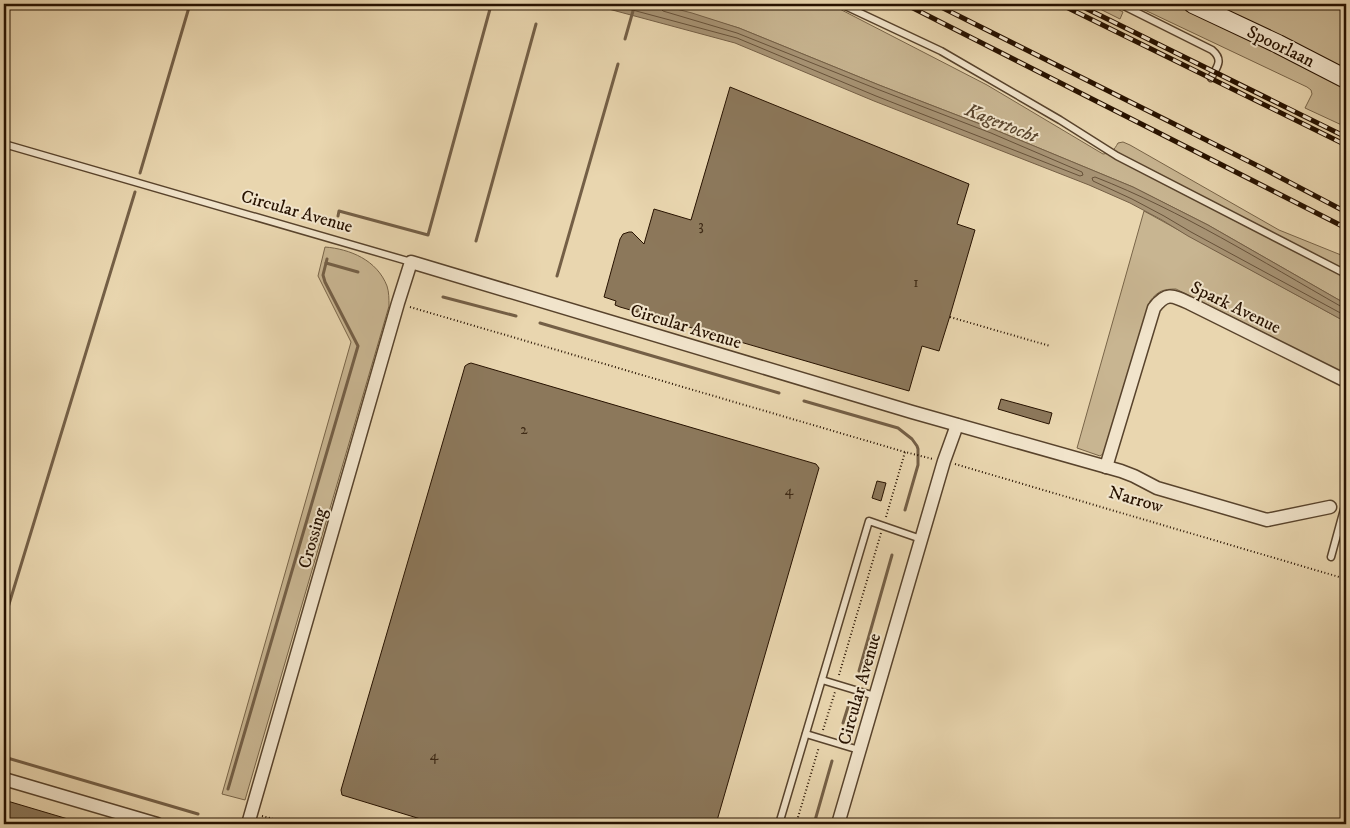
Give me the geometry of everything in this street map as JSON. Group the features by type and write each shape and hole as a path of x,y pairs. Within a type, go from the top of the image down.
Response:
{"main road":[{"name":"Spoorlaan","path":"1193,4 1345,77"}],"street":[{"name":"Crossing","path":"249,818 411,262"},
{"name":"Circular Avenue","path":"411,262 957,425 938,460 921,539 838,824"},
{"name":"Spark Avenue","path":"1106,467 1154,308 1160,299 1169,296 1184,300 1346,381"},
{"name":"Narrow","path":"957,425 1106,467 1134,476 1157,488 1267,520 1330,507"},
{"path":"4,779 157,824"}],"lane":[{"path":"841,4 940,52 1117,156 1346,274"},
{"path":"1120,4 1212,50 1219,58 1219,64 1211,78"},
{"name":"Circular Avenue","path":"4,144 411,262"},
{"path":"1331,557 1346,502"},
{"path":"779,824 869,521 921,539"},
{"path":"822,680 875,696"},
{"path":"806,734 859,750"}],"path":[{"path":"398,304 905,452"},
{"path":"950,317 1050,346"},
{"name":"Narrow","path":"905,452 1346,579"},
{"name":"Circular Avenue","path":"796,824 905,452"},
{"path":"249,818 293,824"}],"shaded area":[{"path":"657,4 830,4 987,85 1103,154 1111,152 1118,143 1123,142 1279,230 1346,257 1346,304 1208,225 1133,187 739,28"},
{"path":"1090,4 1108,4 1123,12 1120,19"},
{"path":"1132,4 1183,4 1284,57 1346,86 1346,127 1305,108 1312,94 1311,90 1307,87"},
{"path":"1209,4 1346,4 1346,38 1342,54 1346,56 1346,71"},
{"path":"1144,211 1346,322 1346,374 1176,289 1164,290 1150,301 1107,448 1100,456 1077,448"},
{"path":"325,247 353,253 362,257 377,269 387,286 389,306 245,800 222,794 351,342 318,276"}],"water":[{"path":"590,4 657,4 739,28 1133,187 1208,225 1346,304 1346,322 1162,220 1089,185 874,101 735,43"}],"building":[{"path":"730,87 969,184 957,224 975,230 939,351 922,346 909,391 620,307 615,305 616,301 604,297 623,234 632,232 644,244 654,209 691,220"},
{"path":"471,363 816,464 819,468 716,824 437,824 342,795 341,790 465,366"},
{"path":"1001,399 1052,413 1049,424 998,409"},
{"path":"877,481 886,483 881,501 872,498"},
{"path":"4,800 78,822 78,824 4,824"}],"waterway":[{"path":"140,173 190,4"},
{"path":"338,216 339,211 428,235 490,9"},
{"path":"625,39 633,11"},
{"path":"476,241 536,24"},
{"path":"557,276 618,64"},
{"path":"6,614 135,192"},
{"path":"228,789 358,346 325,282 323,275 327,259"},
{"path":"326,263 358,272"},
{"path":"443,297 516,316"},
{"path":"540,323 779,393"},
{"path":"804,401 898,428 912,439 918,449 918,465 905,510"},
{"path":"859,671 892,555"},
{"path":"843,723 848,707"},
{"path":"4,757 198,814"},
{"path":"814,824 832,761"}],"railway":[{"path":"905,4 1346,228"},
{"path":"935,4 1346,212"},
{"path":"1060,4 1346,145"},
{"path":"1077,4 1346,137"}],"water label":[{"name":"Kagertocht","path":"1002,122"}]}
